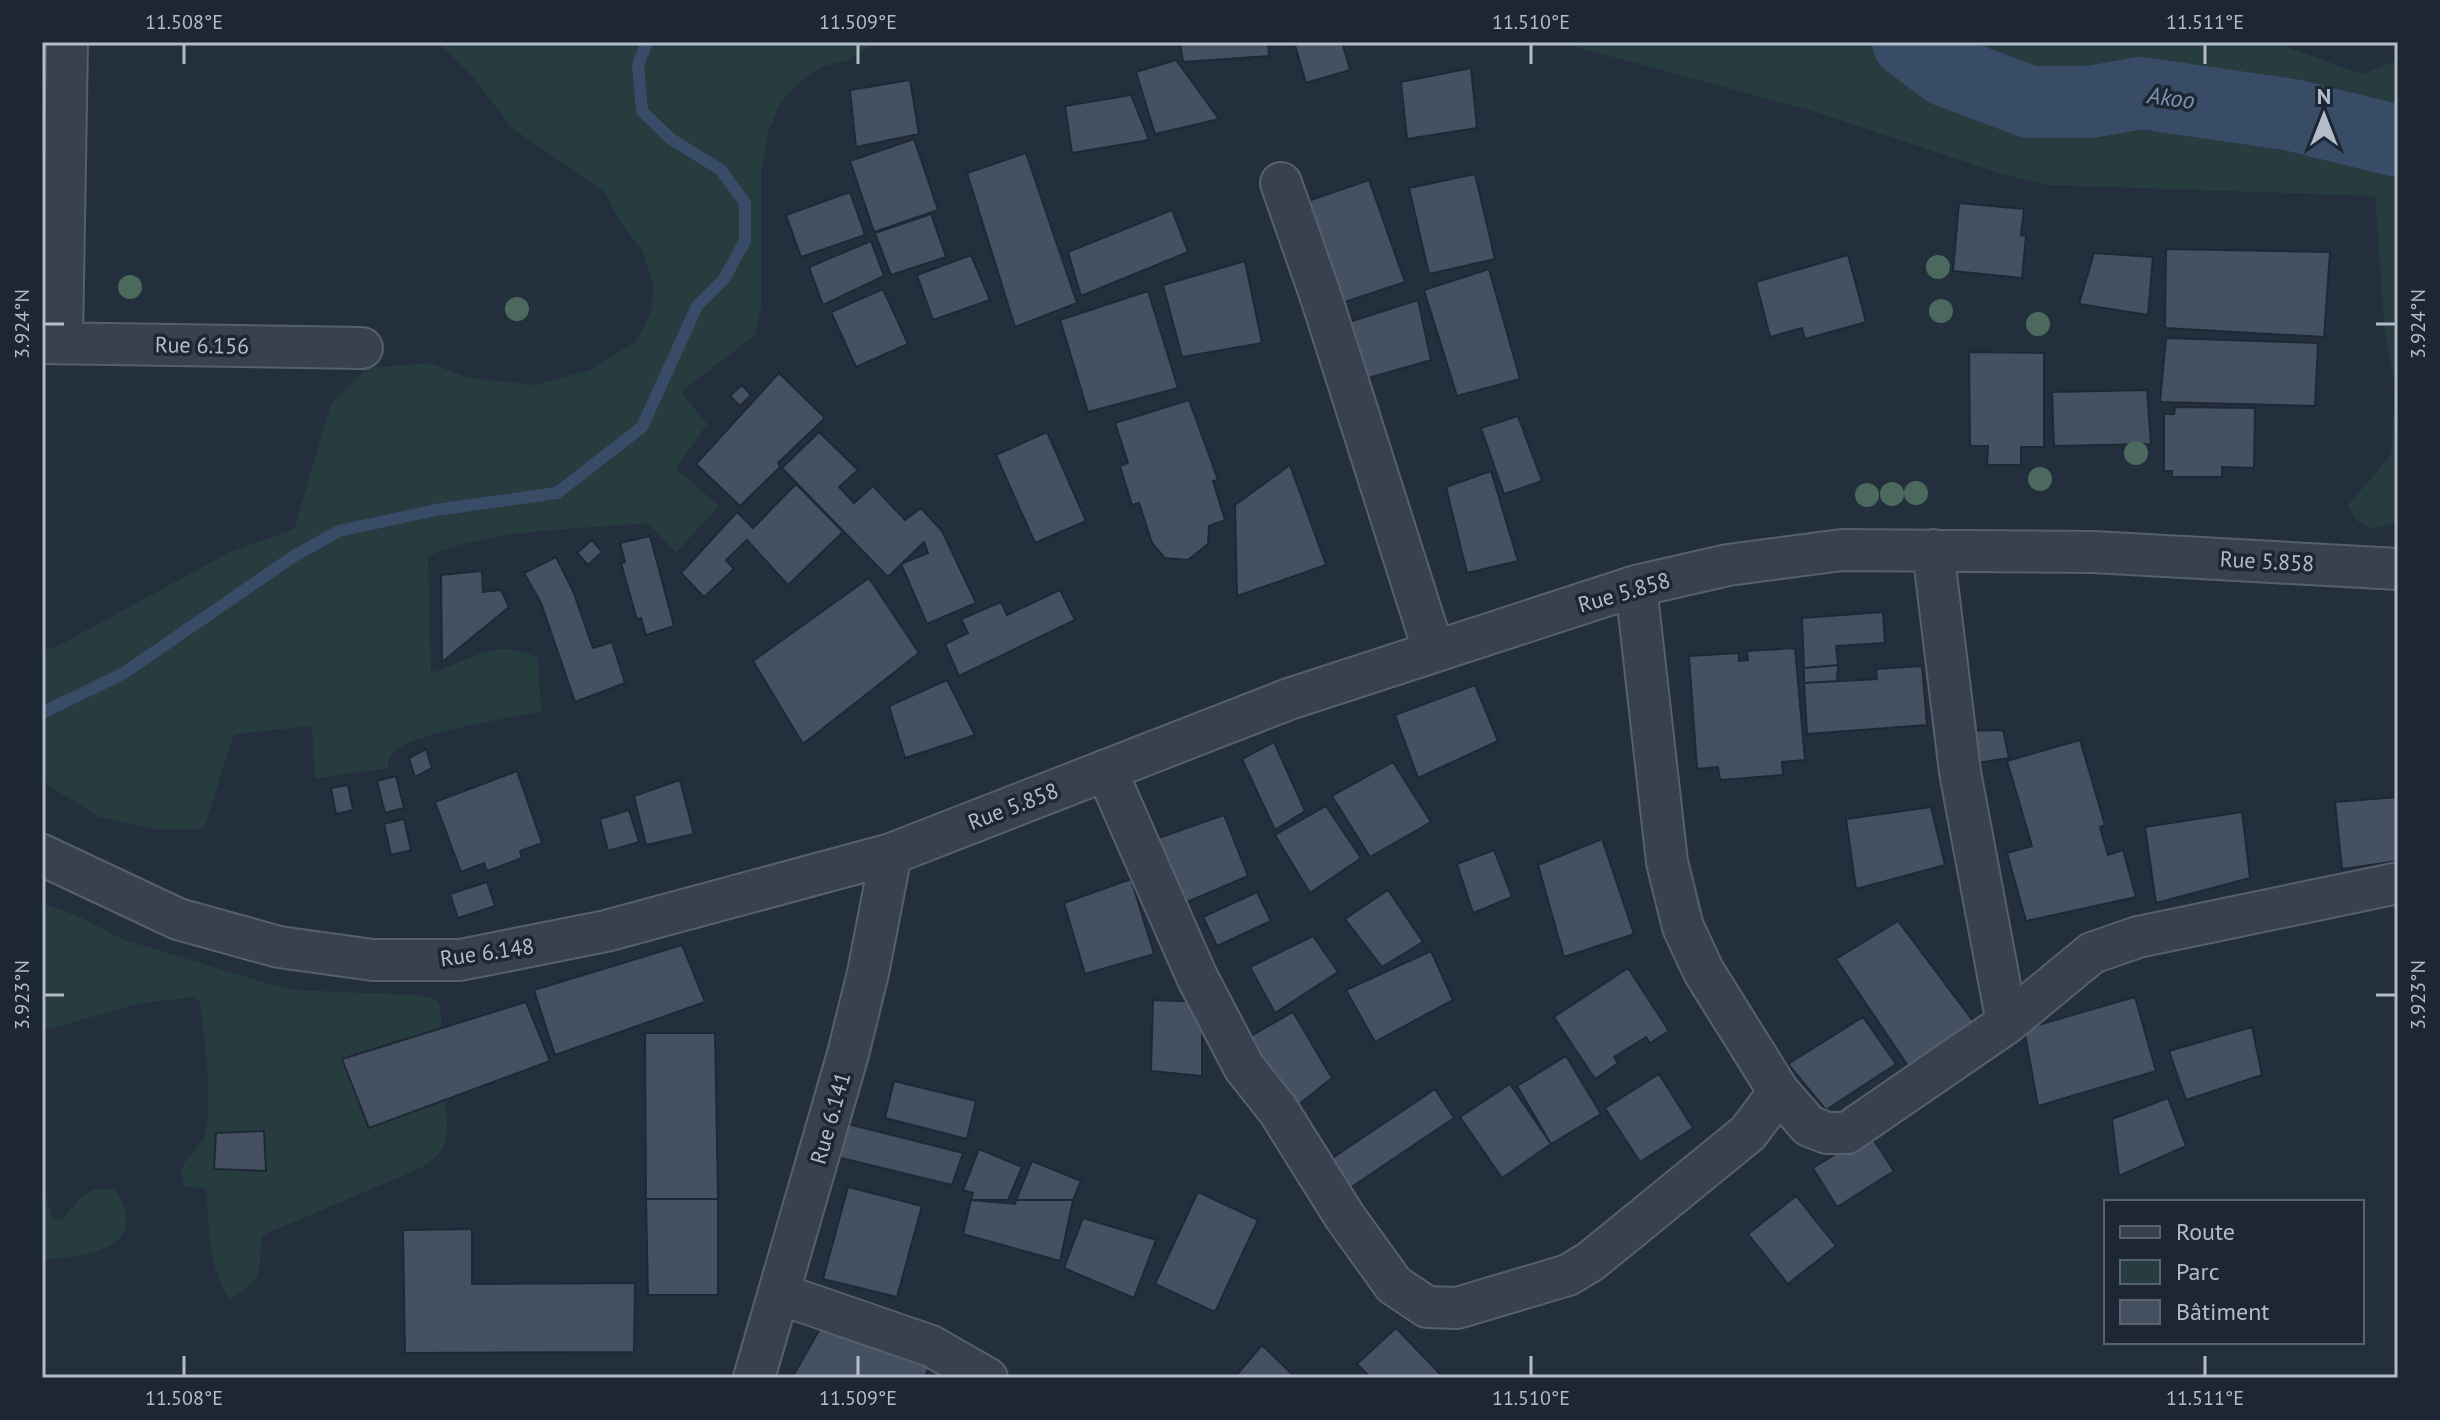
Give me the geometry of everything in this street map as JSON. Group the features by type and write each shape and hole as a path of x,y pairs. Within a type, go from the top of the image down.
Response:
{"street":[{"path":"52,343 67,42"},
{"path":"1281,183 1322,300 1434,652"},
{"name":"Rue 6.156","path":"52,343 362,348"},
{"name":"Rue 5.858","path":"891,854 1289,699 1636,586 1728,565 1842,550 1933,550 2093,552 2398,569"},
{"path":"1933,550 1960,772 2007,1023"},
{"path":"1636,586 1667,862 1683,927 1704,972 1779,1092 1809,1126 1827,1133 1847,1133 2007,1023 2092,953 2114,944 2398,883"},
{"path":"1106,770 1197,977 1244,1067 1278,1110 1345,1217 1394,1285 1427,1307 1442,1310 1457,1308 1568,1275 1591,1261 1748,1133 1779,1092"},
{"name":"Rue 6.148","path":"42,855 178,919 279,947 373,960 460,960 606,931 891,854"},
{"name":"Rue 6.141","path":"754,1378 848,1054 868,973 891,854"},
{"path":"780,1294 931,1346 987,1378"}],"green space":[{"path":"441,42 878,42 846,61 823,66 799,82 780,103 768,133 761,173 761,310 755,335 681,392 707,424 676,469 719,506 676,552 647,523 508,535 428,556 431,673 484,652 508,649 522,652 538,658 541,712 460,728 415,741 390,756 388,768 315,779 312,726 234,734 204,829 155,829 99,817 42,781 42,650 56,647 230,552 294,529 331,404 367,368 429,363 469,378 535,385 589,370 637,341 652,308 653,283 641,249 618,219 605,192 512,128 472,76 440,45"},
{"path":"1558,42 2272,42 2362,74 2398,60 2398,522 2370,529 2356,520 2348,505 2391,455 2395,385 2385,334 2375,196 2049,185 2005,175 1812,111"},
{"path":"42,903 78,916 122,939 294,990 417,995 437,1000 441,1012 439,1048 447,1120 441,1150 421,1168 261,1236 258,1274 249,1286 229,1299 213,1260 206,1189 184,1186 182,1177 184,1164 200,1145 207,1128 207,1072 200,1002 193,997 137,1004 42,1031"},
{"path":"42,1178 55,1219 62,1220 90,1191 115,1190 125,1210 126,1226 120,1238 94,1252 42,1260"}],"building":[{"path":"1180,42 1268,42 1269,56 1183,62"},
{"path":"1294,42 1342,42 1350,70 1306,83"},
{"path":"1176,60 1219,119 1155,134 1136,72"},
{"path":"1471,68 1477,128 1407,139 1401,82"},
{"path":"910,80 919,134 856,147 850,90"},
{"path":"1131,95 1149,140 1072,153 1065,106"},
{"path":"914,139 938,210 874,232 850,161"},
{"path":"1026,153 1077,303 1015,327 967,173"},
{"path":"1475,174 1495,259 1429,274 1409,188"},
{"path":"1369,180 1405,282 1339,304 1302,203"},
{"path":"850,192 865,235 801,257 786,215"},
{"path":"1959,203 2024,209 2021,235 2026,236 2022,278 1953,271"},
{"path":"1172,210 1188,252 1081,296 1068,252"},
{"path":"931,214 946,257 891,275 875,233"},
{"path":"871,241 884,276 823,305 809,267"},
{"path":"2166,249 2330,252 2324,337 2165,328"},
{"path":"2094,253 2153,257 2148,315 2079,304"},
{"path":"971,255 990,300 933,320 917,275"},
{"path":"1848,255 1866,322 1805,339 1802,328 1770,337 1756,282"},
{"path":"1245,261 1262,343 1182,357 1163,285"},
{"path":"1489,269 1520,379 1457,396 1424,290"},
{"path":"883,289 908,344 856,367 831,312"},
{"path":"1148,291 1178,388 1088,412 1060,320"},
{"path":"1418,300 1431,360 1358,381 1343,324"},
{"path":"2166,338 2318,343 2315,406 2160,402"},
{"path":"1969,352 2044,353 2044,447 2021,447 2021,465 1987,465 1988,446 1970,446"},
{"path":"779,373 825,418 778,463 780,467 740,506 696,464"},
{"path":"742,385 751,395 740,406 730,396"},
{"path":"2147,390 2151,444 2054,446 2052,392"},
{"path":"1189,400 1218,480 1213,481 1225,520 1209,526 1208,544 1188,560 1165,558 1152,543 1139,503 1132,505 1120,466 1128,463 1115,423"},
{"path":"2175,407 2255,408 2254,468 2222,467 2222,477 2172,477 2172,471 2164,471 2164,414 2174,414"},
{"path":"1518,416 1542,481 1504,494 1481,428"},
{"path":"819,432 858,470 839,487 854,503 873,486 905,520 921,508 942,531 976,603 927,624 901,564 888,577 782,468","holes":["924,542 928,553 902,564"]},
{"path":"1047,432 1086,521 1035,543 996,455"},
{"path":"1290,465 1326,565 1237,596 1235,505"},
{"path":"1491,471 1518,561 1467,573 1446,487"},
{"path":"796,484 843,532 788,585 747,540 726,560 734,569 704,597 681,573 737,512 753,528"},
{"path":"650,536 674,626 646,635 641,618 637,620 621,563 625,562 620,543"},
{"path":"592,540 602,552 588,565 577,553"},
{"path":"556,557 573,591 593,648 612,642 625,683 575,702 541,603 524,573"},
{"path":"482,571 483,592 501,590 509,607 442,662 441,575"},
{"path":"869,578 919,653 803,744 753,661"},
{"path":"1060,590 1075,620 959,676 945,644 968,633 961,619 1001,602 1007,615"},
{"path":"1883,612 1885,643 1836,646 1838,665 1804,668 1802,618"},
{"path":"1795,648 1805,760 1782,762 1783,775 1720,780 1718,767 1697,769 1689,656 1739,653 1739,661 1748,660 1747,651"},
{"path":"1838,665 1837,681 1804,683 1804,668"},
{"path":"1922,666 1927,725 1807,734 1804,683 1877,679 1876,669"},
{"path":"947,680 975,735 905,758 889,706"},
{"path":"1475,685 1498,741 1418,778 1395,715"},
{"path":"2003,730 2009,758 1971,764 1966,731"},
{"path":"2080,740 2105,825 2100,827 2108,855 2123,850 2136,897 2026,921 2007,853 2032,846 2007,761"},
{"path":"1274,742 1305,811 1275,830 1242,759"},
{"path":"426,749 432,768 415,777 409,758"},
{"path":"1393,762 1431,822 1370,857 1332,796"},
{"path":"517,771 542,843 520,851 522,858 493,869 487,871 484,863 461,872 435,802"},
{"path":"396,776 404,808 385,813 377,781"},
{"path":"680,780 694,834 646,845 634,796"},
{"path":"348,785 353,810 336,814 331,788"},
{"path":"2398,797 2398,861 2342,869 2335,802"},
{"path":"1326,806 1361,858 1310,893 1275,835"},
{"path":"1931,807 1945,865 1856,889 1846,819"},
{"path":"629,810 639,842 608,851 600,819"},
{"path":"2242,812 2250,878 2156,903 2145,827"},
{"path":"1224,815 1248,876 1180,905 1150,841"},
{"path":"404,819 411,850 391,855 384,824"},
{"path":"1602,839 1634,934 1564,957 1538,865"},
{"path":"1494,850 1512,897 1473,913 1457,864"},
{"path":"1131,879 1154,954 1085,974 1064,903"},
{"path":"487,882 495,906 458,918 450,894"},
{"path":"1388,890 1423,942 1382,967 1345,919"},
{"path":"1257,892 1271,921 1217,946 1203,917"},
{"path":"1898,921 1973,1021 1912,1072 1836,959"},
{"path":"1313,936 1338,972 1275,1013 1250,967"},
{"path":"682,945 705,1002 555,1055 534,990"},
{"path":"1431,951 1453,1000 1375,1042 1346,990"},
{"path":"1628,968 1669,1031 1650,1043 1646,1037 1614,1057 1618,1063 1595,1079 1554,1017"},
{"path":"2135,997 2156,1071 2038,1106 2024,1029"},
{"path":"1153,1000 1202,1002 1202,1076 1151,1071"},
{"path":"526,1002 550,1061 369,1128 342,1059"},
{"path":"1293,1012 1332,1078 1287,1114 1242,1041"},
{"path":"1863,1017 1896,1064 1826,1110 1788,1064"},
{"path":"2252,1027 2262,1075 2186,1100 2169,1051"},
{"path":"645,1033 715,1033 718,1199 646,1199"},
{"path":"1566,1056 1601,1114 1551,1144 1517,1086"},
{"path":"1659,1074 1693,1128 1640,1162 1605,1108"},
{"path":"894,1081 976,1101 967,1139 885,1118"},
{"path":"1510,1084 1551,1144 1502,1178 1460,1117"},
{"path":"1435,1089 1454,1118 1347,1190 1328,1161"},
{"path":"2168,1098 2186,1146 2119,1176 2112,1119"},
{"path":"848,1124 963,1153 952,1185 837,1157"},
{"path":"264,1131 266,1171 214,1169 216,1133"},
{"path":"1869,1133 1894,1171 1837,1207 1813,1168"},
{"path":"979,1149 1022,1167 1008,1200 971,1200 973,1193 963,1190"},
{"path":"1032,1161 1081,1181 1073,1200 1016,1200"},
{"path":"848,1187 922,1206 897,1297 823,1279"},
{"path":"1198,1192 1258,1220 1215,1312 1155,1284"},
{"path":"1796,1196 1836,1246 1788,1284 1748,1234"},
{"path":"646,1199 718,1199 718,1295 648,1295"},
{"path":"971,1200 1015,1204 1016,1200 1073,1200 1060,1261 963,1234"},
{"path":"1083,1218 1156,1240 1134,1298 1064,1268"},
{"path":"472,1229 472,1284 635,1283 634,1352 405,1353 403,1230"},
{"path":"826,1318 930,1366 924,1378 792,1378"},
{"path":"1396,1328 1444,1378 1371,1378 1357,1364"},
{"path":"1262,1345 1296,1378 1234,1378"}],"waterway":[{"path":"42,713 124,673 294,556 339,531 436,510 557,493 642,427 697,306 724,279 745,241 745,203 721,170 671,139 642,111 638,65 647,42"},
{"name":"Akoo","path":"1908,42 1947,71 2030,102 2090,102 2141,93 2292,115 2398,141"}]}
